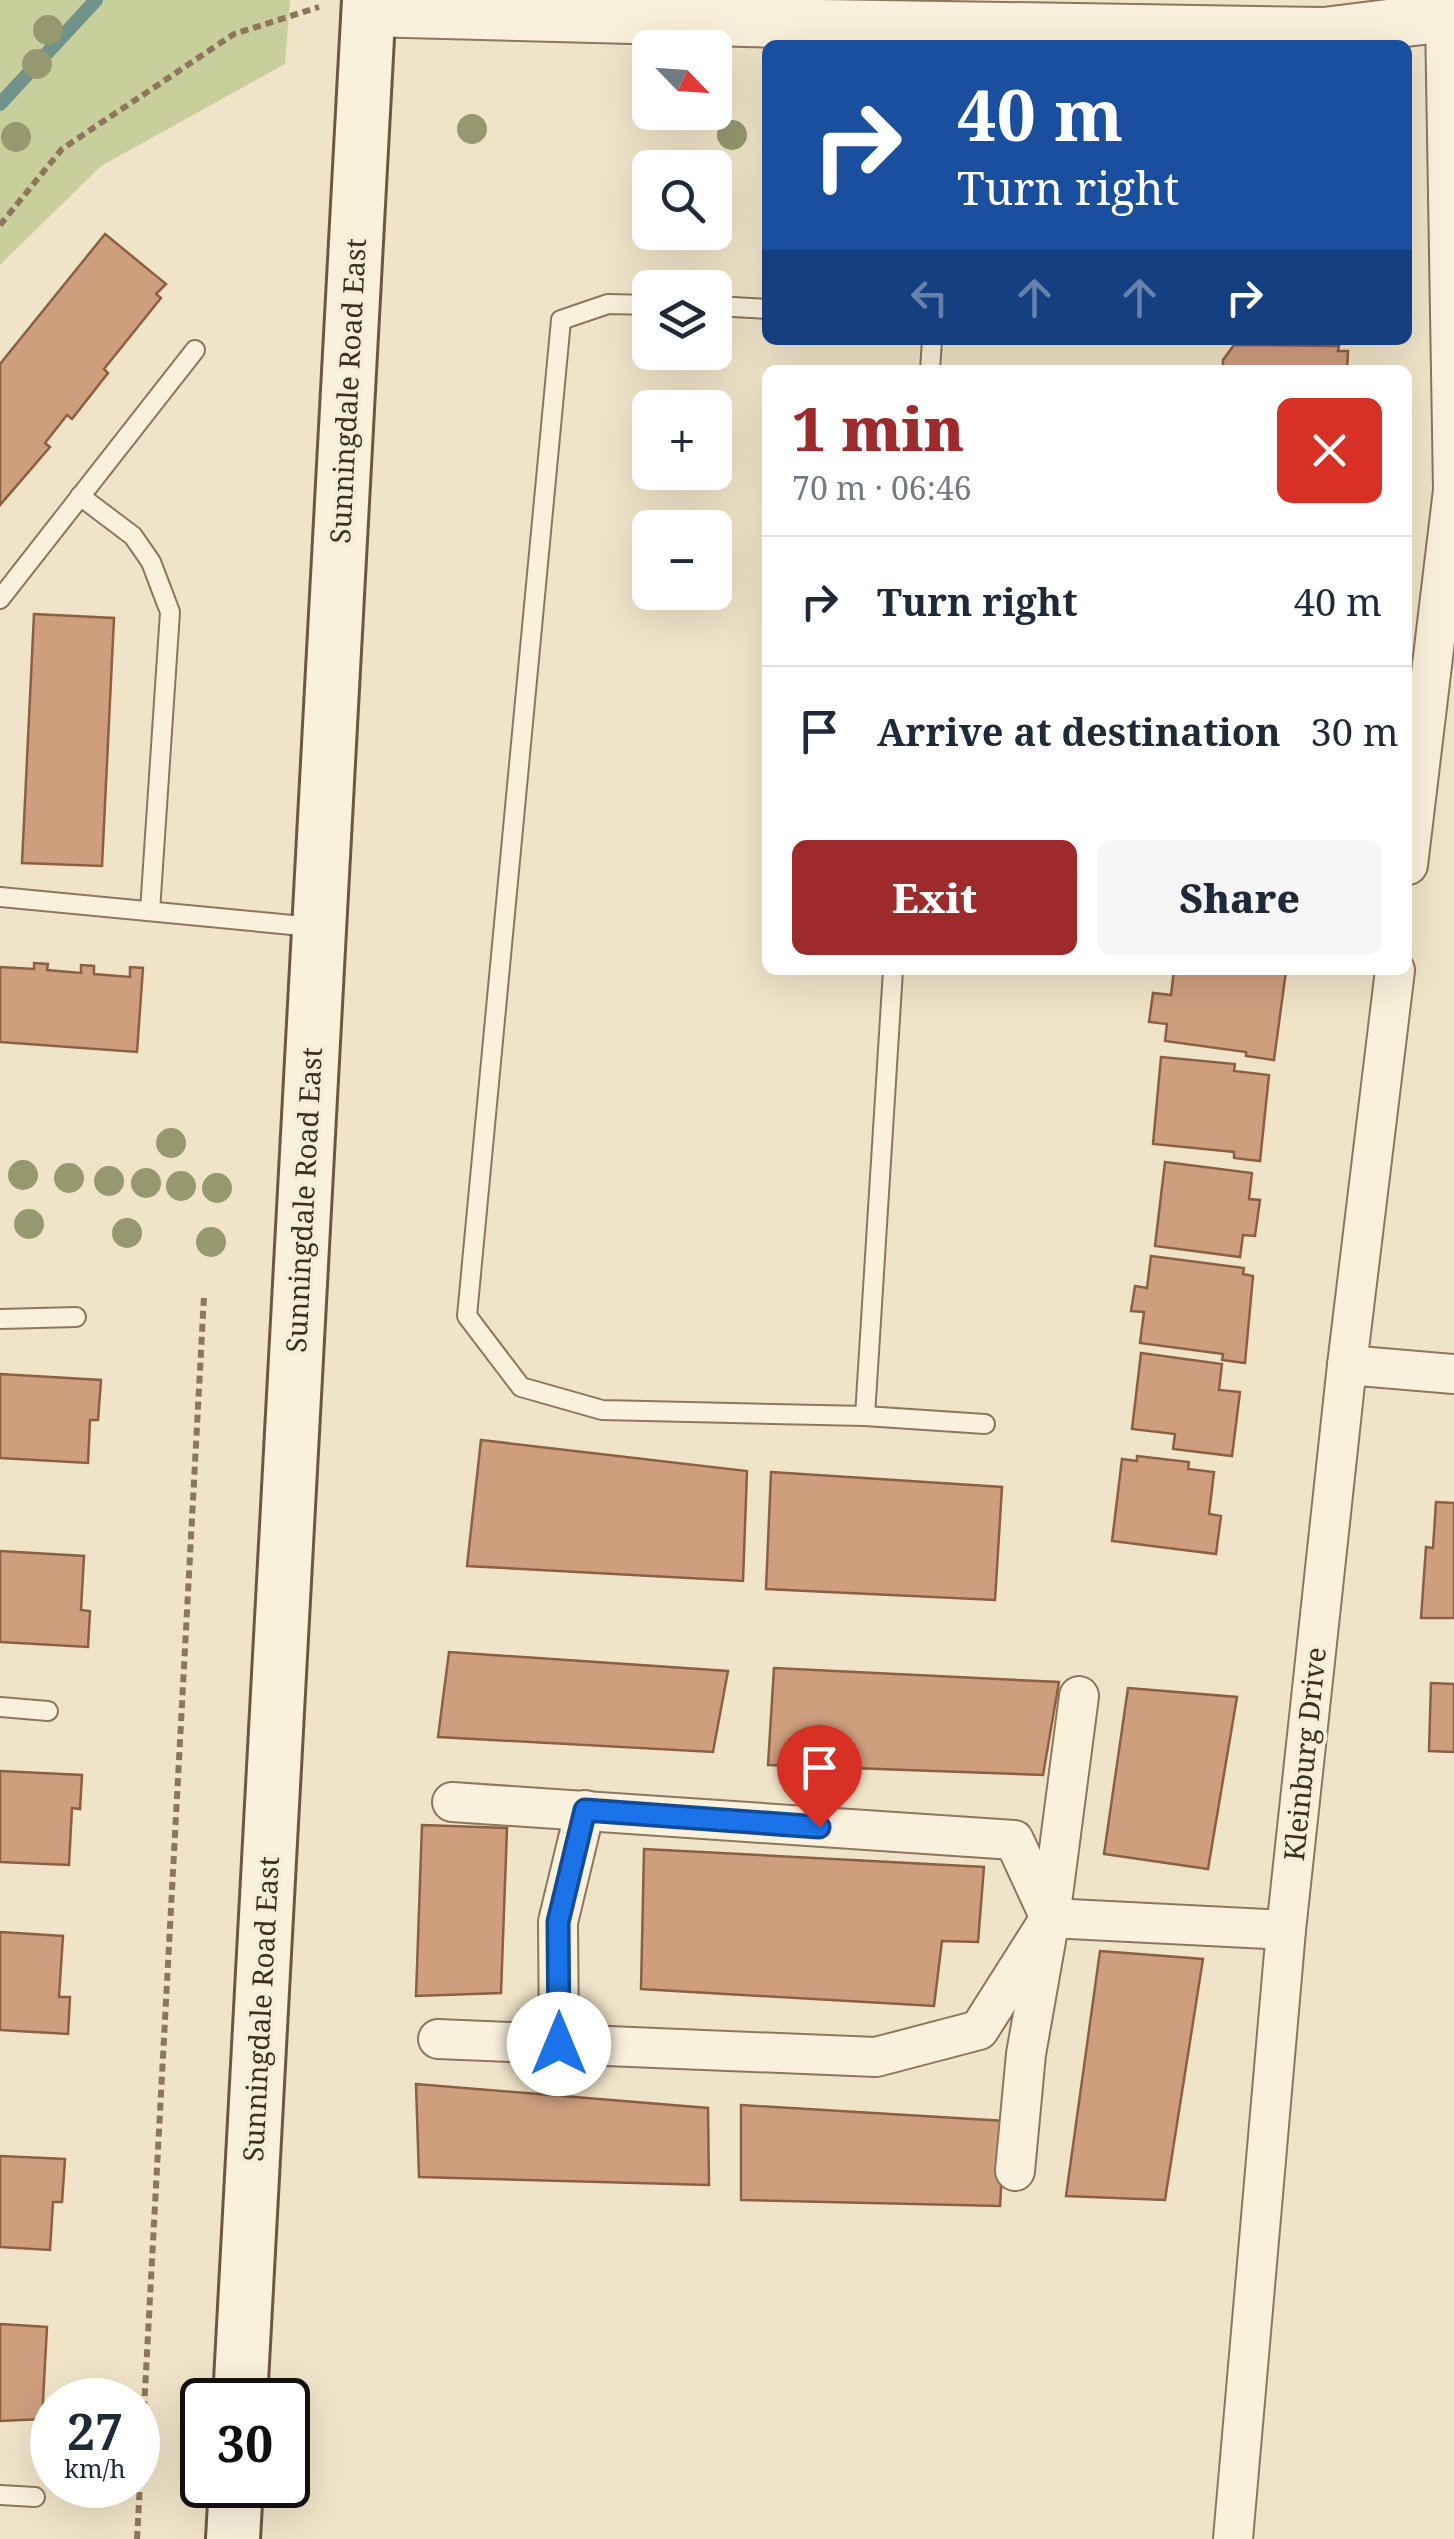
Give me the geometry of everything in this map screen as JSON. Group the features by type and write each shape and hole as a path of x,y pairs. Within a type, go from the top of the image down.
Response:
{"main road":[{"name":"Sunningdale Road East","path":"241,2378 319,928 355,4"},
{"path":"233,2539 235,2508"}],"street":[{"path":"355,4 938,36 1324,32 1449,17 1453,490 1412,832"},
{"name":"Kleinburg Drive","path":"1232,2539 1286,1930 1346,1365 1394,975"},
{"path":"1346,1365 1454,1374"},
{"path":"1015,2171 1026,2054 1050,1918 1079,1696"},
{"path":"452,1802 1014,1840 1050,1918"},
{"path":"559,2044 558,1922 585,1810"},
{"path":"1050,1918 1286,1930"},
{"path":"438,2039 876,2057 979,2030 1050,1918"}],"lane":[{"path":"632,305 608,304 561,320 466,1316 521,1387 602,1410 865,1416 986,1424"},
{"path":"732,307 762,310"},
{"path":"0,600 195,350"},
{"path":"80,496 133,536 151,562 170,612 150,912"},
{"path":"0,897 319,928"},
{"path":"865,1416 893,975"},
{"path":"0,1319 76,1317"},
{"path":"0,1707 48,1711"},
{"path":"0,2495 30,2496"}],"path":[{"path":"0,225 62,149 234,34 327,4 355,4"},
{"path":"137,2539 204,1296"}],"green space":[{"path":"0,0 290,0 285,64 101,166 0,265"}],"building":[{"path":"105,234 166,284 156,294 161,298 104,369 108,373 72,419 67,415 45,443 50,447 0,505 0,364"},
{"path":"1234,345 1339,346 1338,351 1348,351 1347,365 1223,365"},
{"path":"34,614 114,618 102,866 22,863"},
{"path":"34,963 48,964 47,970 81,973 81,965 94,966 94,974 130,977 130,967 143,968 137,1052 0,1042 0,967 34,969"},
{"path":"1173,975 1285,975 1274,1060 1246,1056 1246,1052 1165,1041 1167,1024 1149,1022 1153,993 1171,995"},
{"path":"1161,1057 1235,1064 1234,1071 1269,1075 1260,1161 1234,1158 1234,1152 1153,1144"},
{"path":"1165,1162 1252,1173 1249,1199 1260,1200 1255,1236 1243,1235 1240,1257 1155,1246"},
{"path":"1151,1256 1244,1268 1243,1274 1253,1276 1245,1363 1222,1360 1223,1354 1140,1343 1144,1312 1131,1311 1135,1286 1147,1288"},
{"path":"1141,1353 1222,1364 1219,1390 1240,1392 1232,1456 1173,1449 1175,1434 1132,1429"},
{"path":"0,1374 101,1380 98,1420 90,1420 88,1463 0,1458"},
{"path":"481,1440 747,1471 743,1581 467,1566"},
{"path":"1137,1456 1189,1462 1188,1469 1214,1472 1209,1514 1221,1516 1216,1554 1112,1541 1122,1459 1137,1461"},
{"path":"771,1472 1002,1487 995,1600 766,1589"},
{"path":"1436,1502 1454,1503 1454,1618 1421,1618 1426,1547 1433,1548"},
{"path":"0,1551 84,1556 81,1610 90,1611 88,1647 0,1642"},
{"path":"449,1652 728,1671 713,1752 438,1737"},
{"path":"774,1668 1059,1682 1043,1775 768,1765"},
{"path":"1431,1683 1454,1684 1454,1752 1429,1751"},
{"path":"1128,1688 1237,1697 1208,1869 1104,1854"},
{"path":"0,1771 82,1775 80,1809 72,1808 69,1865 0,1862"},
{"path":"422,1825 507,1828 501,1993 416,1996"},
{"path":"644,1849 984,1867 978,1942 942,1941 934,2006 641,1989"},
{"path":"0,1932 63,1936 59,1997 70,1997 68,2034 0,2030"},
{"path":"1100,1951 1203,1959 1165,2200 1066,2196"},
{"path":"416,2084 708,2108 709,2185 419,2177"},
{"path":"741,2105 1005,2121 1000,2206 741,2200"},
{"path":"0,2156 65,2159 62,2202 53,2202 50,2250 0,2247"},
{"path":"0,2324 47,2327 44,2378 30,2378 30,2420 0,2421"}],"waterway":[{"path":"0,104 96,0"}],"route":[{"path":"559,2044 558,1922 585,1810 819,1827"}]}
